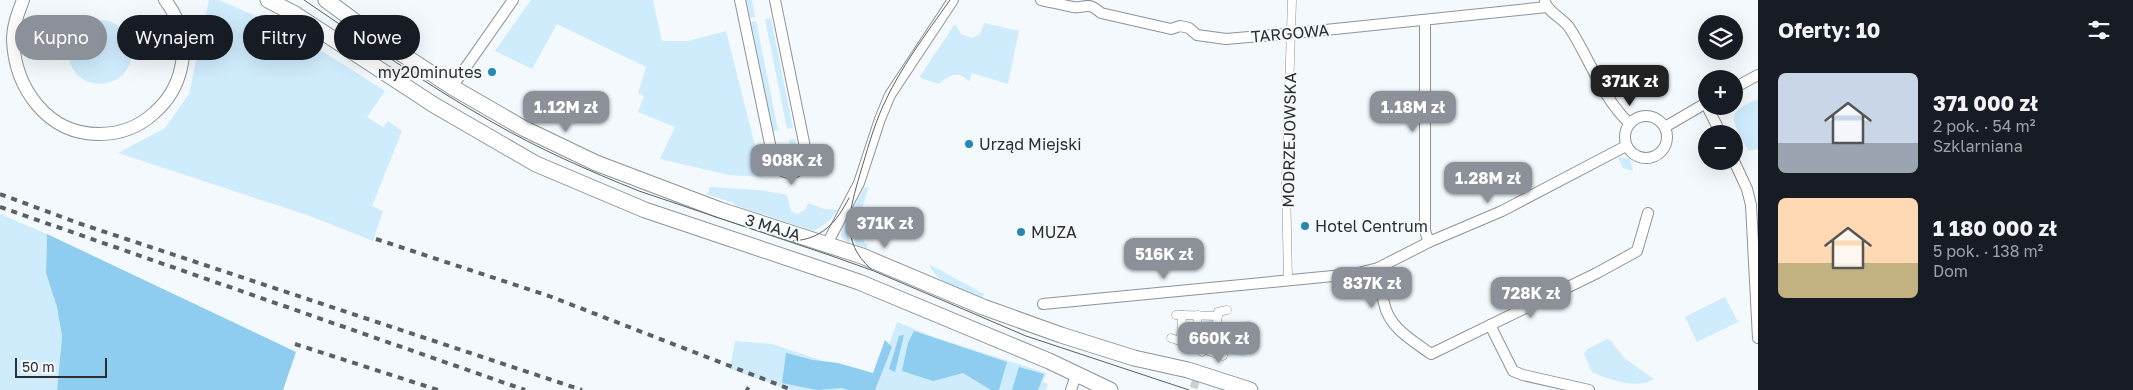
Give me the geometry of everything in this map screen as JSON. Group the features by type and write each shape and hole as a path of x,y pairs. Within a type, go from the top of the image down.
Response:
{"main road":[{"name":"3 MAJA","path":"268,0 302,19 434,106 485,136 546,168 645,210 859,282 1018,348 1110,390"},
{"name":"3 MAJA","path":"326,0 376,37 452,87 523,128 596,163 720,210 867,258 983,307 1053,332 1134,358 1188,370 1250,390"}],"street":[{"path":"23,0 16,19 13,40 16,60 26,91 46,115 63,126 74,130 104,134 134,127 160,108 177,82 183,62 183,50 177,19 165,0"},
{"path":"452,87 513,0"},
{"path":"740,0 774,163 782,171 793,173 804,167 807,157 775,0"},
{"path":"827,244 859,183 890,95 953,0"},
{"name":"TARGOWA","path":"1041,0 1075,7 1085,4 1094,6 1101,13 1171,29 1180,26 1189,28 1197,35 1213,38 1292,34 1426,20 1546,3"},
{"name":"MODRZEJOWSKA","path":"1288,281 1286,182 1292,0"},
{"path":"1546,3 1568,26 1608,99 1629,123"},
{"path":"1426,20 1425,231 1429,242"},
{"path":"1743,83 1758,75"},
{"path":"1665,127 1698,108"},
{"path":"1641,116 1655,117 1665,127 1667,142 1657,155 1650,158 1642,158 1630,152 1626,146 1624,134 1629,123 1641,116"},
{"path":"1043,304 1354,274 1378,268 1429,242 1502,211 1626,146"},
{"path":"1738,170 1747,189 1751,205 1758,338"},
{"path":"1378,268 1384,305 1391,320 1398,330 1431,354 1597,273 1637,251 1648,213"},
{"path":"1181,339 1179,315 1215,314 1227,310"},
{"path":"1171,338 1216,336 1215,314"},
{"path":"1198,315 1202,350"},
{"path":"1490,325 1513,371 1589,390"},
{"path":"1181,339 1202,350 1223,356"},
{"path":"1071,390 1076,375"}],"shaded area":[{"path":"209,0 219,0 253,15 243,15 243,60 324,60 324,52 385,91 367,117 383,127 388,121 402,131 372,206 383,211 373,241 310,216 118,153 165,128 189,94 196,60 233,60 233,15 206,15"},
{"path":"531,0 653,0 662,41 688,41 726,31 763,177 729,175 660,159 675,127 638,112 644,96 638,93 646,67 557,24 532,69 495,51"},
{"path":"746,0 752,0 755,17 750,18"},
{"path":"771,18 793,128 787,129 765,19"},
{"path":"107,21 117,26 117,60 130,60 129,64 118,78 112,81 100,84 88,81 74,70 70,60 107,60"},
{"path":"756,21 778,130 772,132 750,22"},
{"path":"984,23 1019,31 1008,84 972,73 969,81 961,76 954,75 939,84 921,78 920,76 955,24 961,34 972,38 980,34"},
{"path":"1758,99 1758,149 1749,151 1743,141 1743,125 1735,125 1734,115 1743,115 1743,106"},
{"path":"795,139 796,156 792,156 789,140"},
{"path":"1618,157 1630,159 1633,171 1623,168"},
{"path":"869,186 862,209 858,211 853,209 864,188"},
{"path":"709,187 759,190 787,195 791,211 797,214 806,209 808,203 824,209 838,210 829,221 814,231 706,194 709,192"},
{"path":"0,214 47,234 46,273 57,307 62,337 57,390 0,390"},
{"path":"852,216 860,221 861,235 865,244 867,243 868,245 866,249 857,247 853,234"},
{"path":"846,220 850,245 841,236 841,230"},
{"path":"47,234 296,352 283,390 57,390 62,337 57,307 46,273"},
{"path":"929,264 984,294 982,298 951,286 933,271"},
{"path":"1725,297 1738,322 1697,342 1685,317"},
{"path":"1213,320 1211,332 1202,333 1204,321"},
{"path":"1250,320 1252,335 1247,342 1245,357 1225,352 1227,342 1235,343 1239,346 1241,342 1236,339 1235,342 1228,341 1228,331 1239,325 1239,323"},
{"path":"897,322 934,337 1046,373 1043,382 1048,384 1046,390 790,390 730,369 735,341 772,344 877,379"},
{"path":"914,331 1007,362 999,390 991,390 963,373 933,381 902,371 908,343"},
{"path":"904,335 895,372 889,369 899,336"},
{"path":"1607,339 1611,341 1624,358 1654,379 1640,384 1623,383 1592,372 1584,354 1587,349"},
{"path":"885,340 892,347 875,390 849,390 842,388 817,390 782,383 786,353 813,360 838,363 873,373"},
{"path":"1019,367 1044,374 1038,390 1012,390"}],"tunnel":[{"path":"1191,383 1200,386"}],"tram line":[{"path":"304,0 468,108 528,141 583,167 639,191 874,271 1026,336 1189,390"},
{"path":"871,269 854,247 851,236 851,212 860,174 876,123 897,78 950,0"},
{"path":"793,241 812,237 827,228 839,215 849,198"}],"railway":[{"path":"0,194 78,223 582,390"},
{"path":"0,207 525,390"},
{"path":"376,239 549,296 792,390"},
{"path":"295,344 438,390"}],"place":[{"name":"my20minutes","path":"492,72"},
{"name":"Urząd Miejski","path":"969,144"},
{"name":"Hotel Centrum","path":"1305,226"},
{"name":"MUZA","path":"1021,232"}]}
